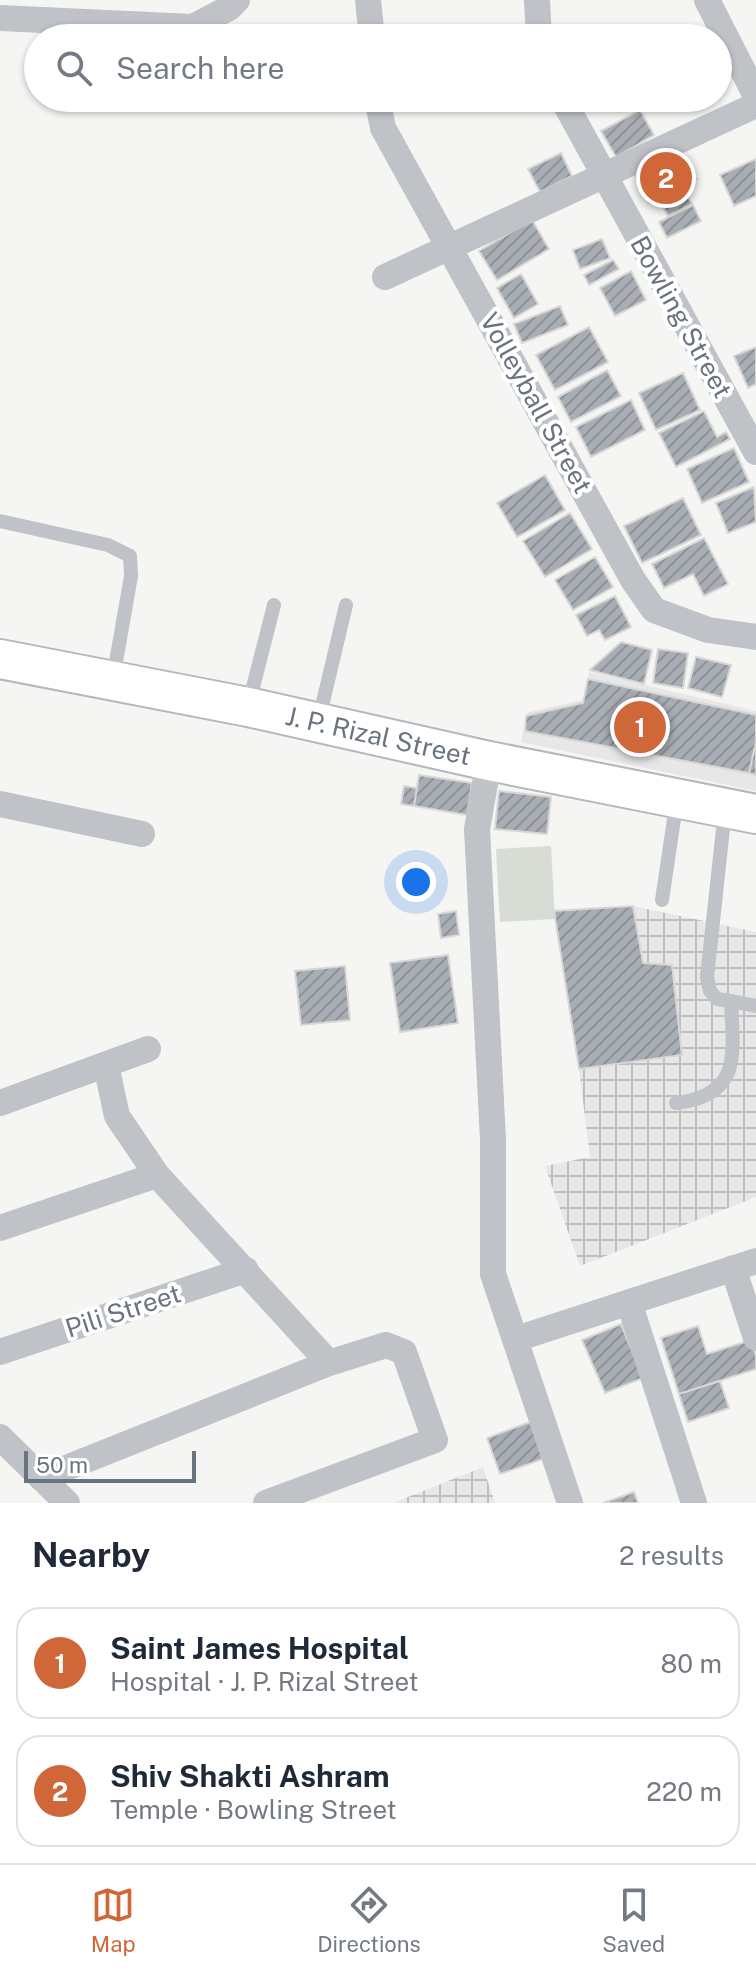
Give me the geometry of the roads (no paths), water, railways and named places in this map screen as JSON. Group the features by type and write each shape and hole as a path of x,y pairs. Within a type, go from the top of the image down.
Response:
{"main road":[{"name":"J. P. Rizal Street","path":"0,659 248,707 489,761 740,811"}],"street":[{"path":"199,24 229,8 237,0"},
{"path":"368,0 371,24"},
{"path":"537,0 538,24"},
{"path":"707,0 719,24"},
{"path":"0,18 129,24"},
{"path":"732,49 756,96"},
{"path":"385,277 756,105"},
{"name":"Volleyball Street","path":"380,112 383,128 633,580 654,610 708,630 756,637"},
{"name":"Bowling Street","path":"569,112 756,452"},
{"path":"489,761 477,829 493,1140 493,1274 570,1503"},
{"path":"0,804 142,834"},
{"path":"0,1103 148,1049"},
{"path":"106,1065 117,1116 157,1175 329,1363"},
{"path":"0,1228 157,1175"},
{"path":"516,1339 745,1265 756,1338"},
{"name":"Pili Street","path":"0,1352 246,1270"},
{"path":"629,1302 694,1503"},
{"path":"41,1478 329,1363 386,1345 404,1352 435,1440 266,1503"},
{"path":"0,1437 67,1503"}],"lane":[{"path":"0,521 108,545 130,556 131,576 113,682"},
{"path":"248,707 274,605"},
{"path":"318,723 346,605"},
{"path":"662,900 677,799"},
{"path":"740,811 707,977 710,991 717,999 756,1006"},
{"path":"676,1103 711,1093 722,1085 733,1055 731,1001"}],"place":[{"name":"Shiv Shakti Ashram","path":"666,178"},
{"name":"Saint James Hospital","path":"640,727"}]}
